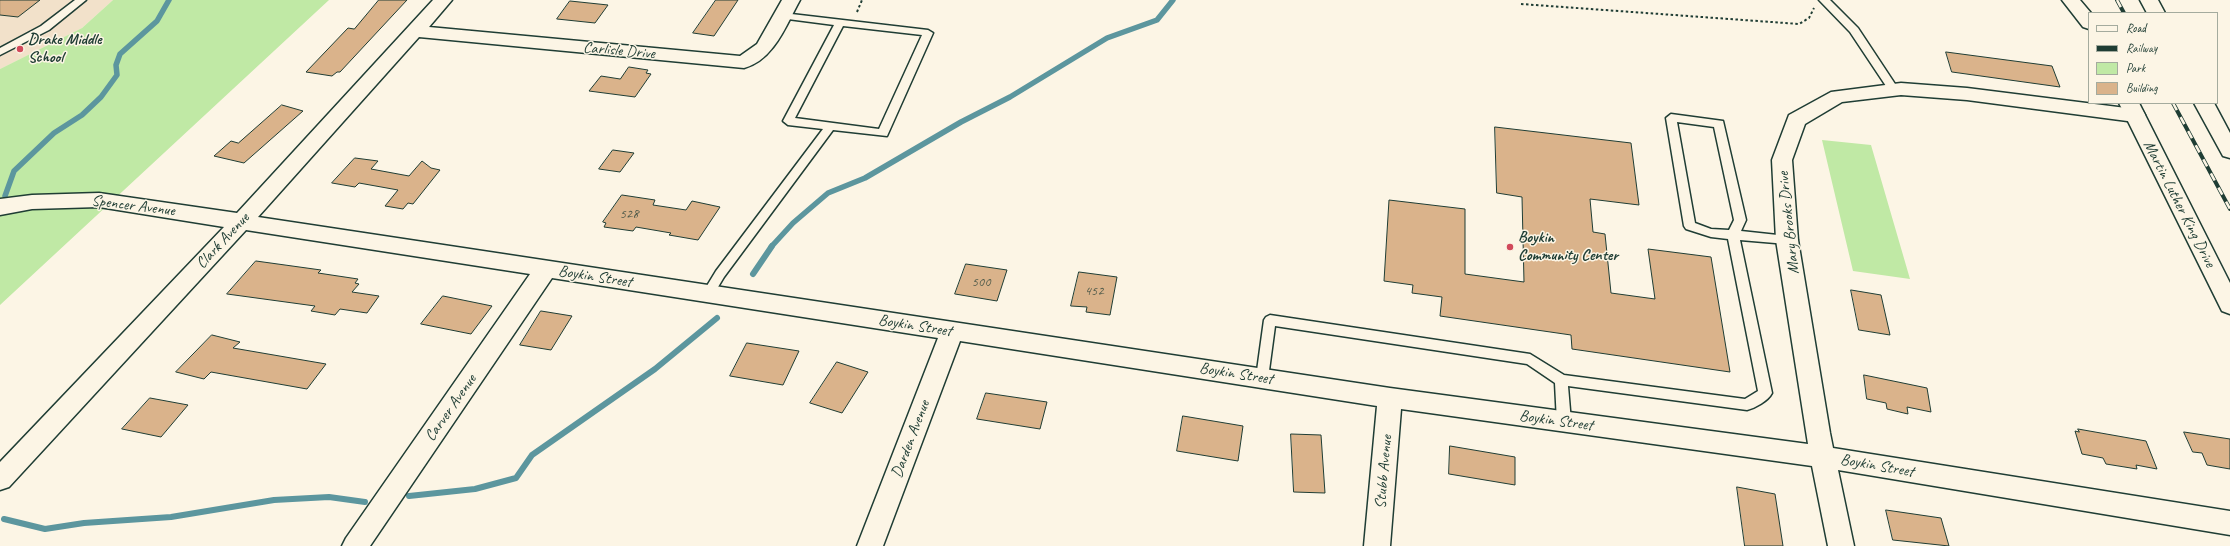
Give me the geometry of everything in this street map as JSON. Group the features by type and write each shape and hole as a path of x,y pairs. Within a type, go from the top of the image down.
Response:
{"street":[{"name":"Clark Avenue","path":"0,479 242,221 443,0"},
{"path":"2071,0 2088,22"},
{"path":"2149,0 2155,12"},
{"name":"Carlisle Drive","path":"416,31 744,62 764,48 787,8"},
{"name":"Mary Brooks Drive","path":"1841,546 1824,457 1788,240 1782,160 1796,120 1838,96 1894,90 1967,94 2132,109"},
{"path":"2205,104 2230,151"},
{"name":"Martin Luther King Drive","path":"2132,109 2230,305"},
{"name":"Spencer Avenue","path":"0,207 32,202 99,200 242,221"},
{"name":"Boykin Street","path":"242,221 952,332 1390,398 1824,457 2230,523"},
{"name":"Carver Avenue","path":"355,546 546,269"},
{"name":"Darden Avenue","path":"870,546 952,332"},
{"name":"Stubb Avenue","path":"1377,546 1390,398"}],"lane":[{"path":"0,52 46,28 81,0"},
{"path":"1824,0 1854,30 1894,90"},
{"path":"787,8 840,23 928,32 883,133 788,121 840,23"},
{"path":"1262,378 1270,320 1530,359 1561,380 1747,405 1765,393 1733,236 1740,220 1719,124 1670,118 1690,226 1711,233 1733,236 1788,240"},
{"path":"708,294 720,274 831,126"},
{"path":"1561,380 1564,422"}],"path":[{"path":"1521,4 1799,24 1809,18 1815,8"}],"shaded area":[{"name":"Drake Middle School","path":"0,0 113,0 82,28 0,69"}],"green space":[{"path":"113,0 329,0 0,305 0,69 82,28"},
{"path":"1822,140 1871,145 1910,279 1853,271"}],"building":[{"path":"0,0 40,0 18,17 0,15"},
{"path":"379,0 407,0 340,72 337,72 332,76 306,72 348,28 354,29"},
{"path":"716,0 738,0 714,36 693,33"},
{"path":"570,1 608,5 595,23 557,19"},
{"path":"1946,52 2052,66 2060,87 1952,72"},
{"path":"629,67 648,70 646,73 651,74 635,97 589,91 601,76 620,79"},
{"path":"282,105 303,111 244,163 214,156 231,141 238,143"},
{"path":"1495,127 1631,143 1639,205 1590,199 1593,232 1605,234 1611,293 1655,299 1648,249 1711,257 1730,372 1572,349 1571,335 1440,316 1442,297 1412,293 1413,285 1384,281 1389,200 1465,209 1465,274 1524,282 1522,197 1497,193"},
{"path":"613,150 634,153 620,172 599,169"},
{"path":"355,158 378,161 371,169 409,176 422,161 431,168 440,170 413,204 408,203 403,209 385,206 398,190 359,183 355,187 332,183"},
{"path":"622,195 655,200 653,205 686,210 692,201 720,207 698,240 669,235 671,233 636,227 633,231 604,227 606,223 603,222"},
{"path":"256,261 321,270 318,273 358,279 355,283 359,284 352,292 379,296 367,313 340,309 335,315 311,311 315,306 227,294"},
{"path":"966,264 1007,270 997,301 955,294"},
{"path":"1079,272 1117,277 1110,315 1086,312 1087,307 1071,306"},
{"path":"1851,290 1881,295 1890,335 1859,330"},
{"path":"443,296 492,306 471,334 421,324"},
{"path":"541,311 572,316 551,350 520,345"},
{"path":"212,335 240,342 233,348 326,364 307,389 211,372 204,379 176,372"},
{"path":"747,343 799,351 783,385 730,376"},
{"path":"837,362 868,372 842,413 810,403"},
{"path":"1864,375 1927,388 1931,412 1907,407 1908,414 1887,409 1886,403 1867,399"},
{"path":"986,393 1047,402 1040,429 977,419"},
{"path":"150,398 188,405 161,437 122,429"},
{"path":"1183,416 1243,426 1238,461 1177,451"},
{"path":"2078,429 2146,441 2157,469 2136,465 2137,469 2106,464 2103,458 2082,454 2075,431 2079,432"},
{"path":"2184,432 2230,439 2230,469 2207,465 2202,453 2193,452"},
{"path":"1291,434 1321,435 1325,493 1294,492"},
{"path":"1450,446 1515,457 1515,485 1449,474"},
{"path":"1737,487 1775,494 1783,546 1745,546"},
{"path":"1886,510 1941,518 1949,546 1893,540"}],"waterway":[{"path":"5,196 14,171 54,133 82,115 101,97 117,75 116,65 120,54 157,21 169,0"},
{"path":"771,247 793,223 828,193 865,178 961,122 1010,97 1107,38 1157,20 1173,0"},
{"path":"753,274 772,246"},
{"path":"409,496 475,489 516,478 532,455 655,369 717,318"},
{"path":"4,519 45,529 84,523 171,517 274,500 329,497 365,502"}],"railway":[{"path":"2117,0 2123,12"},
{"path":"2174,104 2230,209"}],"place":[{"name":"Drake Middle School","path":"20,49"},
{"name":"Boykin Community Center","path":"1510,247"}]}
